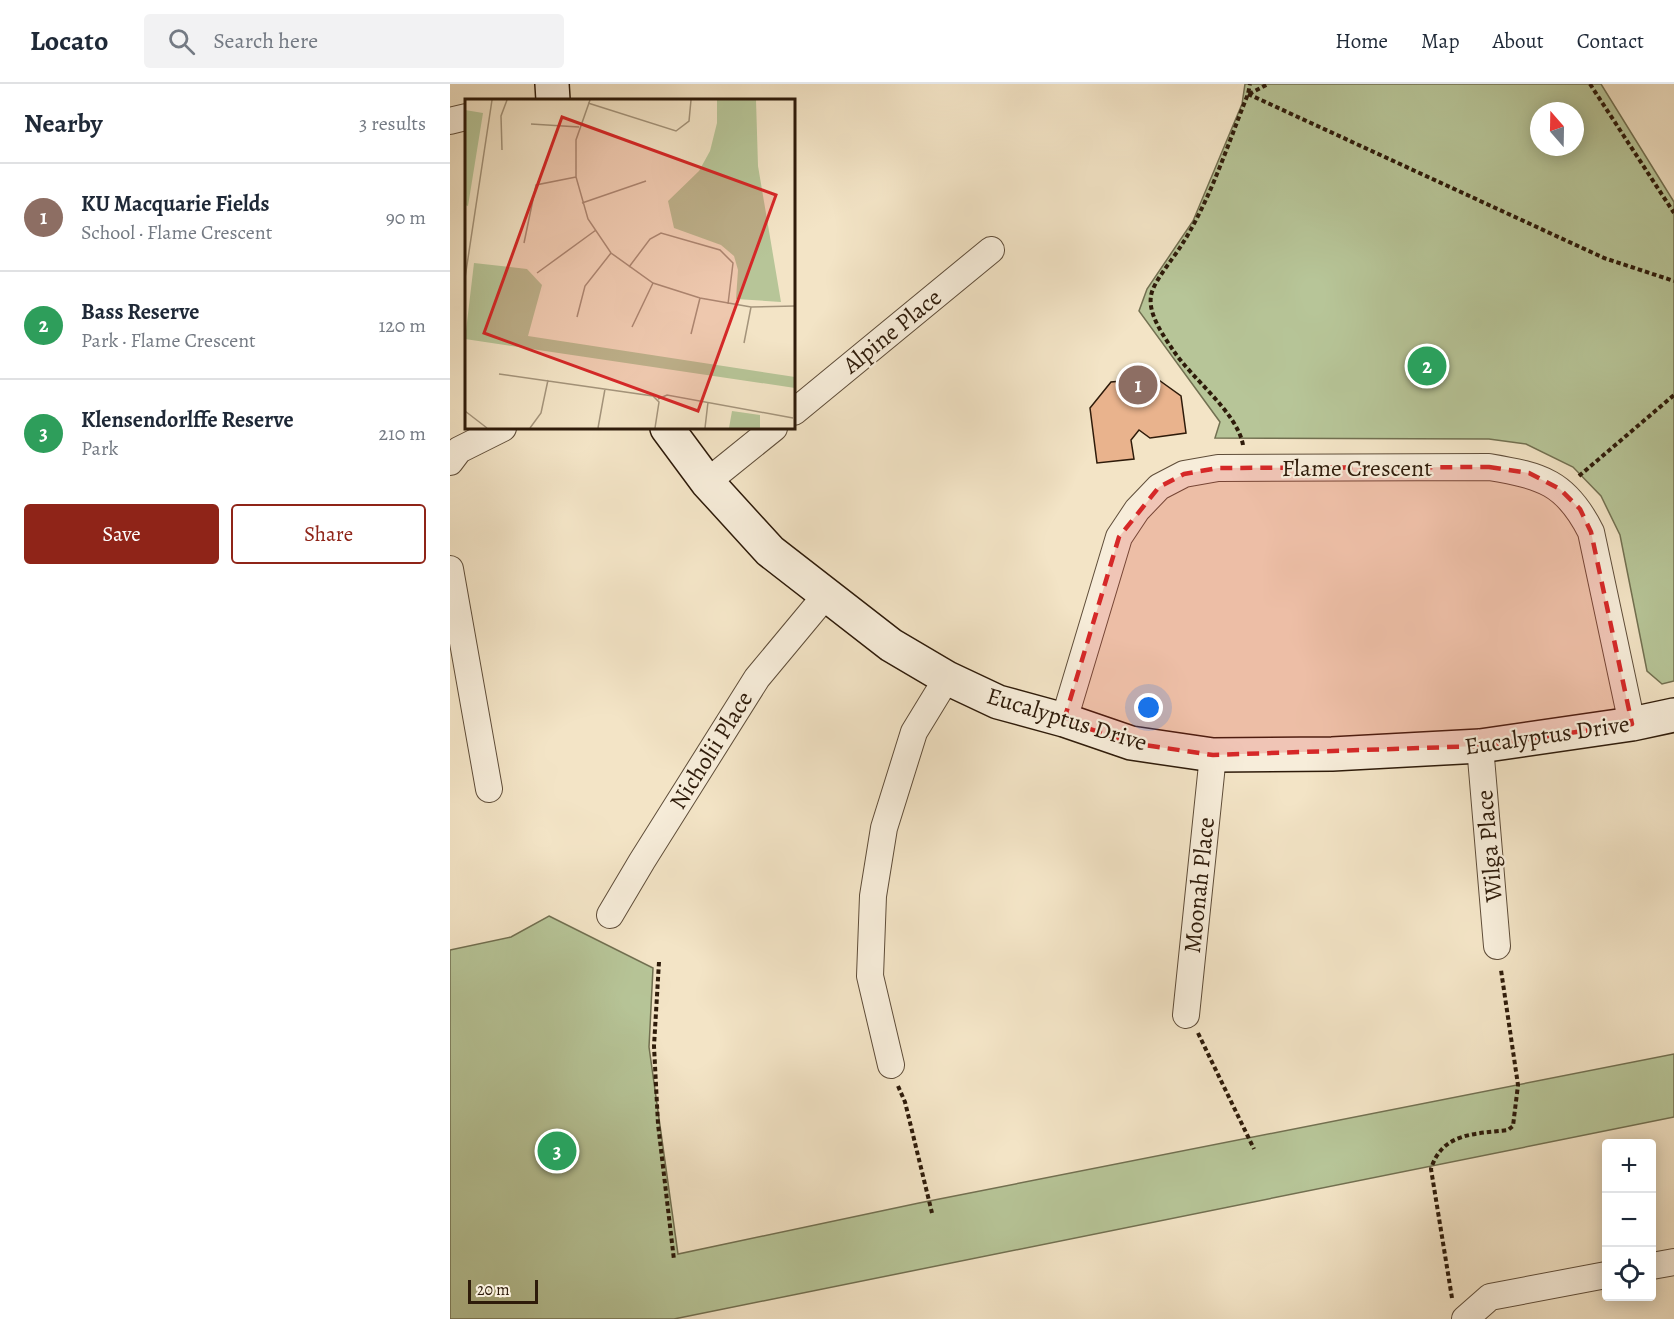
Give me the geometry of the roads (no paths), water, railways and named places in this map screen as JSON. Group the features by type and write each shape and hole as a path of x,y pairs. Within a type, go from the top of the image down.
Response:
{"street":[{"path":"552,84 553,99"},
{"path":"450,121 465,117"},
{"name":"Alpine Place","path":"795,411 991,250"},
{"path":"450,462 459,450 501,429"},
{"name":"Eucalyptus Drive","path":"668,429 707,482 770,551 891,645 947,678 998,702 1064,720 1131,743 1213,755 1332,754 1480,746 1632,724 1674,715"},
{"path":"707,482 773,429"},
{"name":"Flame Crescent","path":"1064,720 1119,537 1137,510 1159,487 1184,474 1218,468 1489,467 1529,473 1560,489 1580,509 1591,532 1632,724"},
{"path":"450,569 489,789"},
{"name":"Nicholii Place","path":"610,915 757,678 826,595"},
{"path":"891,1065 870,976 875,885 884,828 914,732 947,678"},
{"name":"Wilga Place","path":"1480,746 1497,946"},
{"name":"Moonah Place","path":"1186,1015 1213,755"},
{"path":"1656,1265 1674,1262"},
{"path":"1459,1310 1490,1297 1602,1276"}],"place":[{"name":"Bass Reserve","path":"1427,366"},
{"name":"KU Macquarie Fields","path":"1138,385"},
{"name":"Klensendorlffe Reserve","path":"557,1151"}]}
